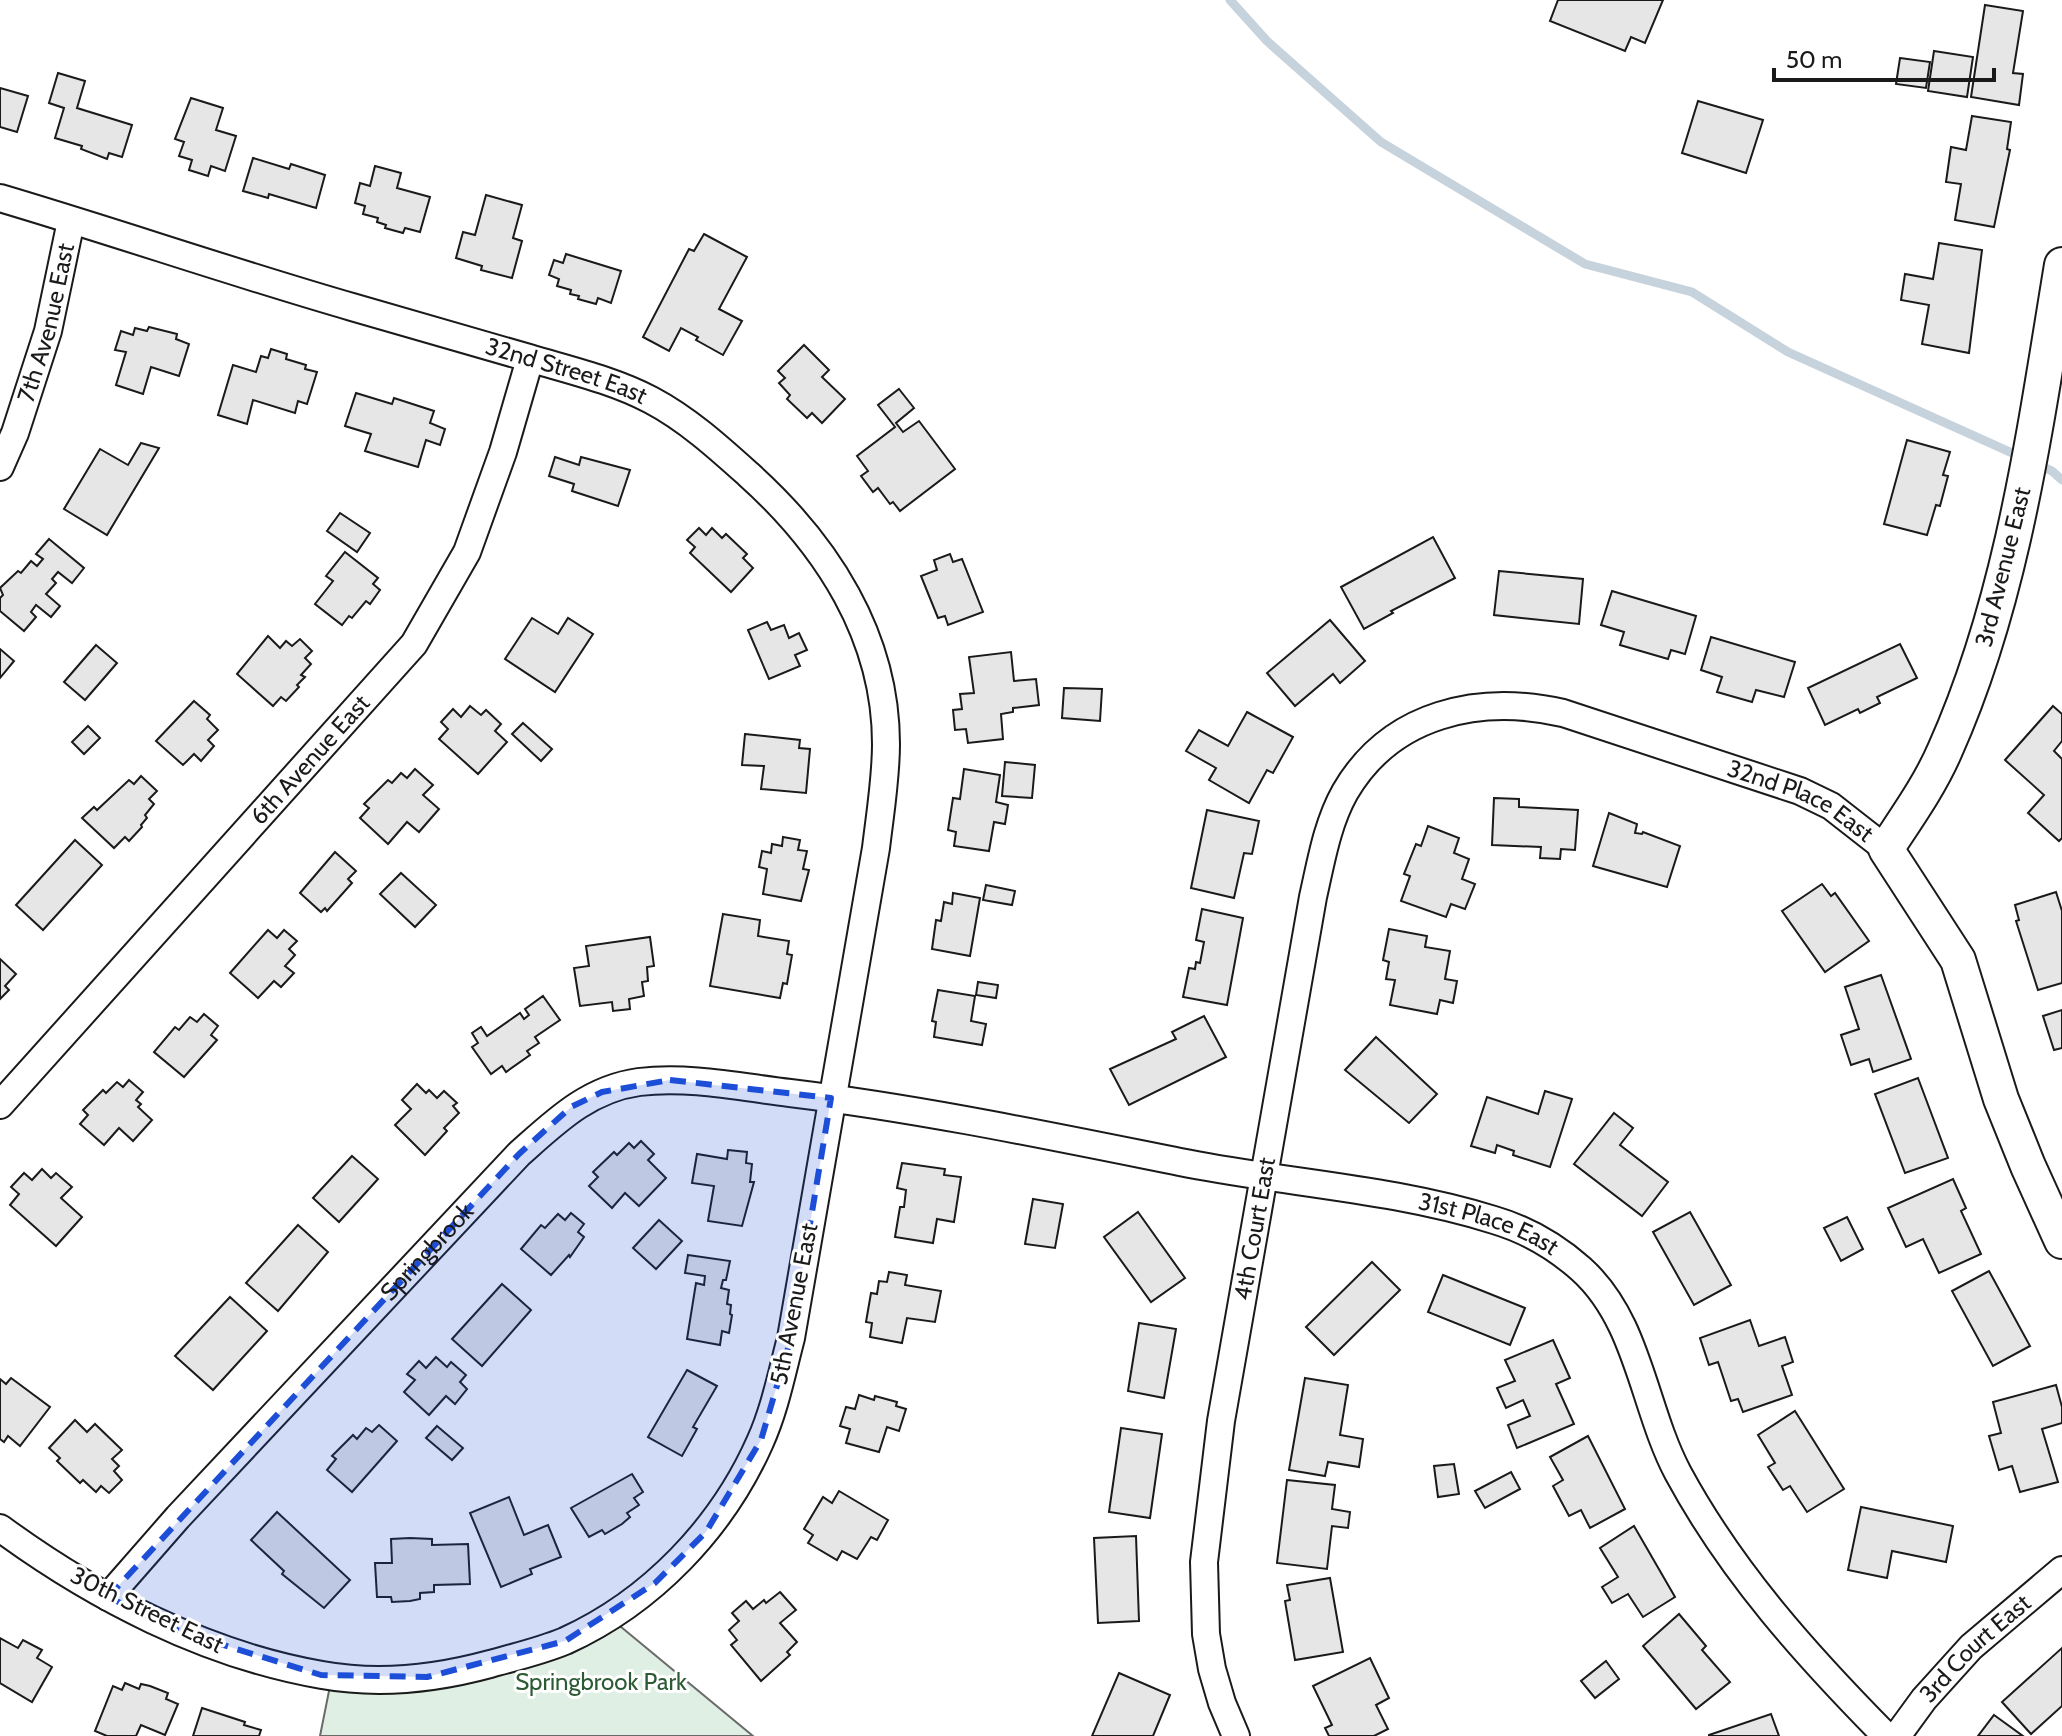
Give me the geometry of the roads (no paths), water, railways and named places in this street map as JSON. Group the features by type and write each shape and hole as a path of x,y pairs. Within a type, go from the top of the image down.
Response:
{"street":[{"name":"32nd Street East","path":"0,198 344,305 584,374 650,400 682,420 765,489 813,543 834,571 851,602 877,669 886,741 881,810"},
{"name":"7th Avenue East","path":"0,467 15,433 48,331 71,221"},
{"name":"3rd Avenue East","path":"1886,849 1928,784 1972,686 2023,497 2062,265"},
{"name":"6th Avenue East","path":"0,1105 414,644 467,552 503,452 530,359"},
{"name":"32nd Place East","path":"1389,739 1423,722 1469,709 1529,705 1563,713 1800,791 1831,806 1886,849 1958,960 2001,1099 2062,1241"},
{"name":"4th Court East","path":"1236,1736 1212,1669 1206,1634 1204,1562 1221,1421 1313,897 1329,828 1344,794 1363,765 1389,739"},
{"name":"5th Avenue East","path":"493,1663 565,1641 627,1605 706,1532 746,1472 761,1440 791,1338 881,810"},
{"name":"Springbrook","path":"108,1597 178,1517 508,1166 571,1107 602,1092 635,1083 670,1080 831,1098"},
{"name":"31st Place East","path":"831,1098 1007,1126 1180,1162 1388,1196 1493,1219 1526,1231 1558,1250 1586,1274 1609,1302 1626,1334 1675,1468 1710,1529 1773,1614 1886,1736"},
{"name":"30th Street East","path":"0,1528 108,1597 181,1632 251,1658 321,1675 357,1680 392,1680 462,1672 493,1663"},
{"name":"3rd Court East","path":"1897,1736 1924,1699 1971,1647 2062,1570"}],"waterway":[{"path":"1230,0 1267,41 1381,142 1585,264 1692,292 1788,352 2052,471 2062,480"}],"park label":[{"name":"Springbrook Park","path":"601,1682"}]}
